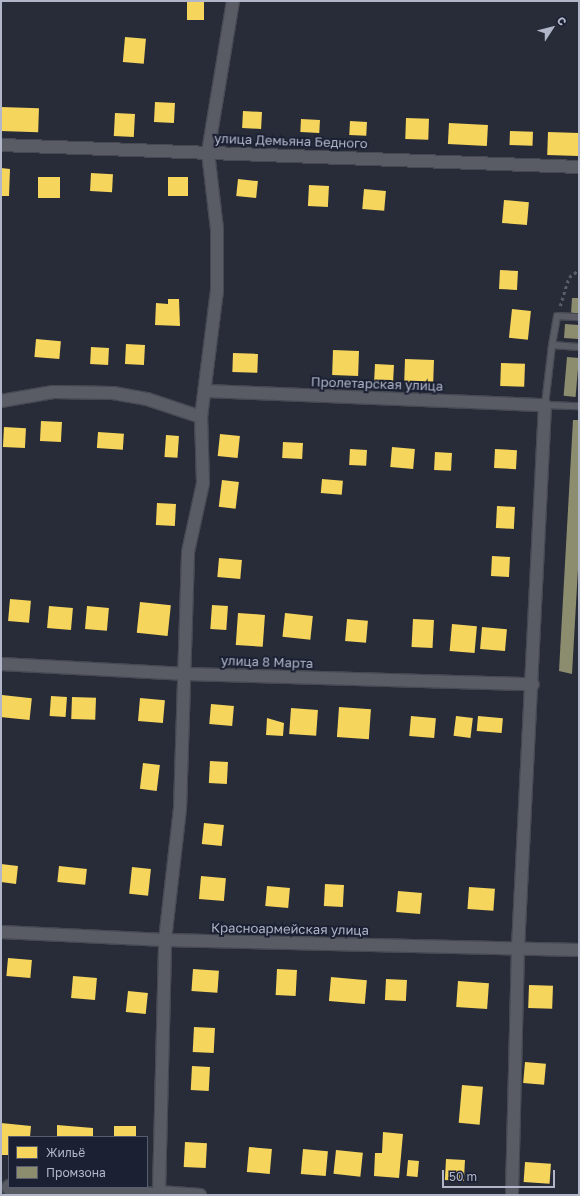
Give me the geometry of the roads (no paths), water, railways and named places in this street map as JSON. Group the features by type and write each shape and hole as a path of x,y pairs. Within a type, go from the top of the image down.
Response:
{"street":[{"path":"159,1194 165,940 180,809 187,674 188,552 203,483 202,417 207,391 218,259 208,152 233,1"},
{"name":"улица Демьяна Бедного","path":"1,145 579,167"},
{"name":"Пролетарская улица","path":"207,391 545,405"},
{"path":"1,401 53,392 113,393 147,399 202,417"},
{"path":"512,1195 518,948 533,684 545,405"},
{"name":"улица 8 Марта","path":"1,664 187,674 533,684"},
{"name":"Красноармейская улица","path":"1,932 165,940 579,950"},
{"path":"30,1188 200,1195"}],"lane":[{"path":"579,317 557,316 545,405 579,406"},
{"path":"552,345 579,347"}]}
